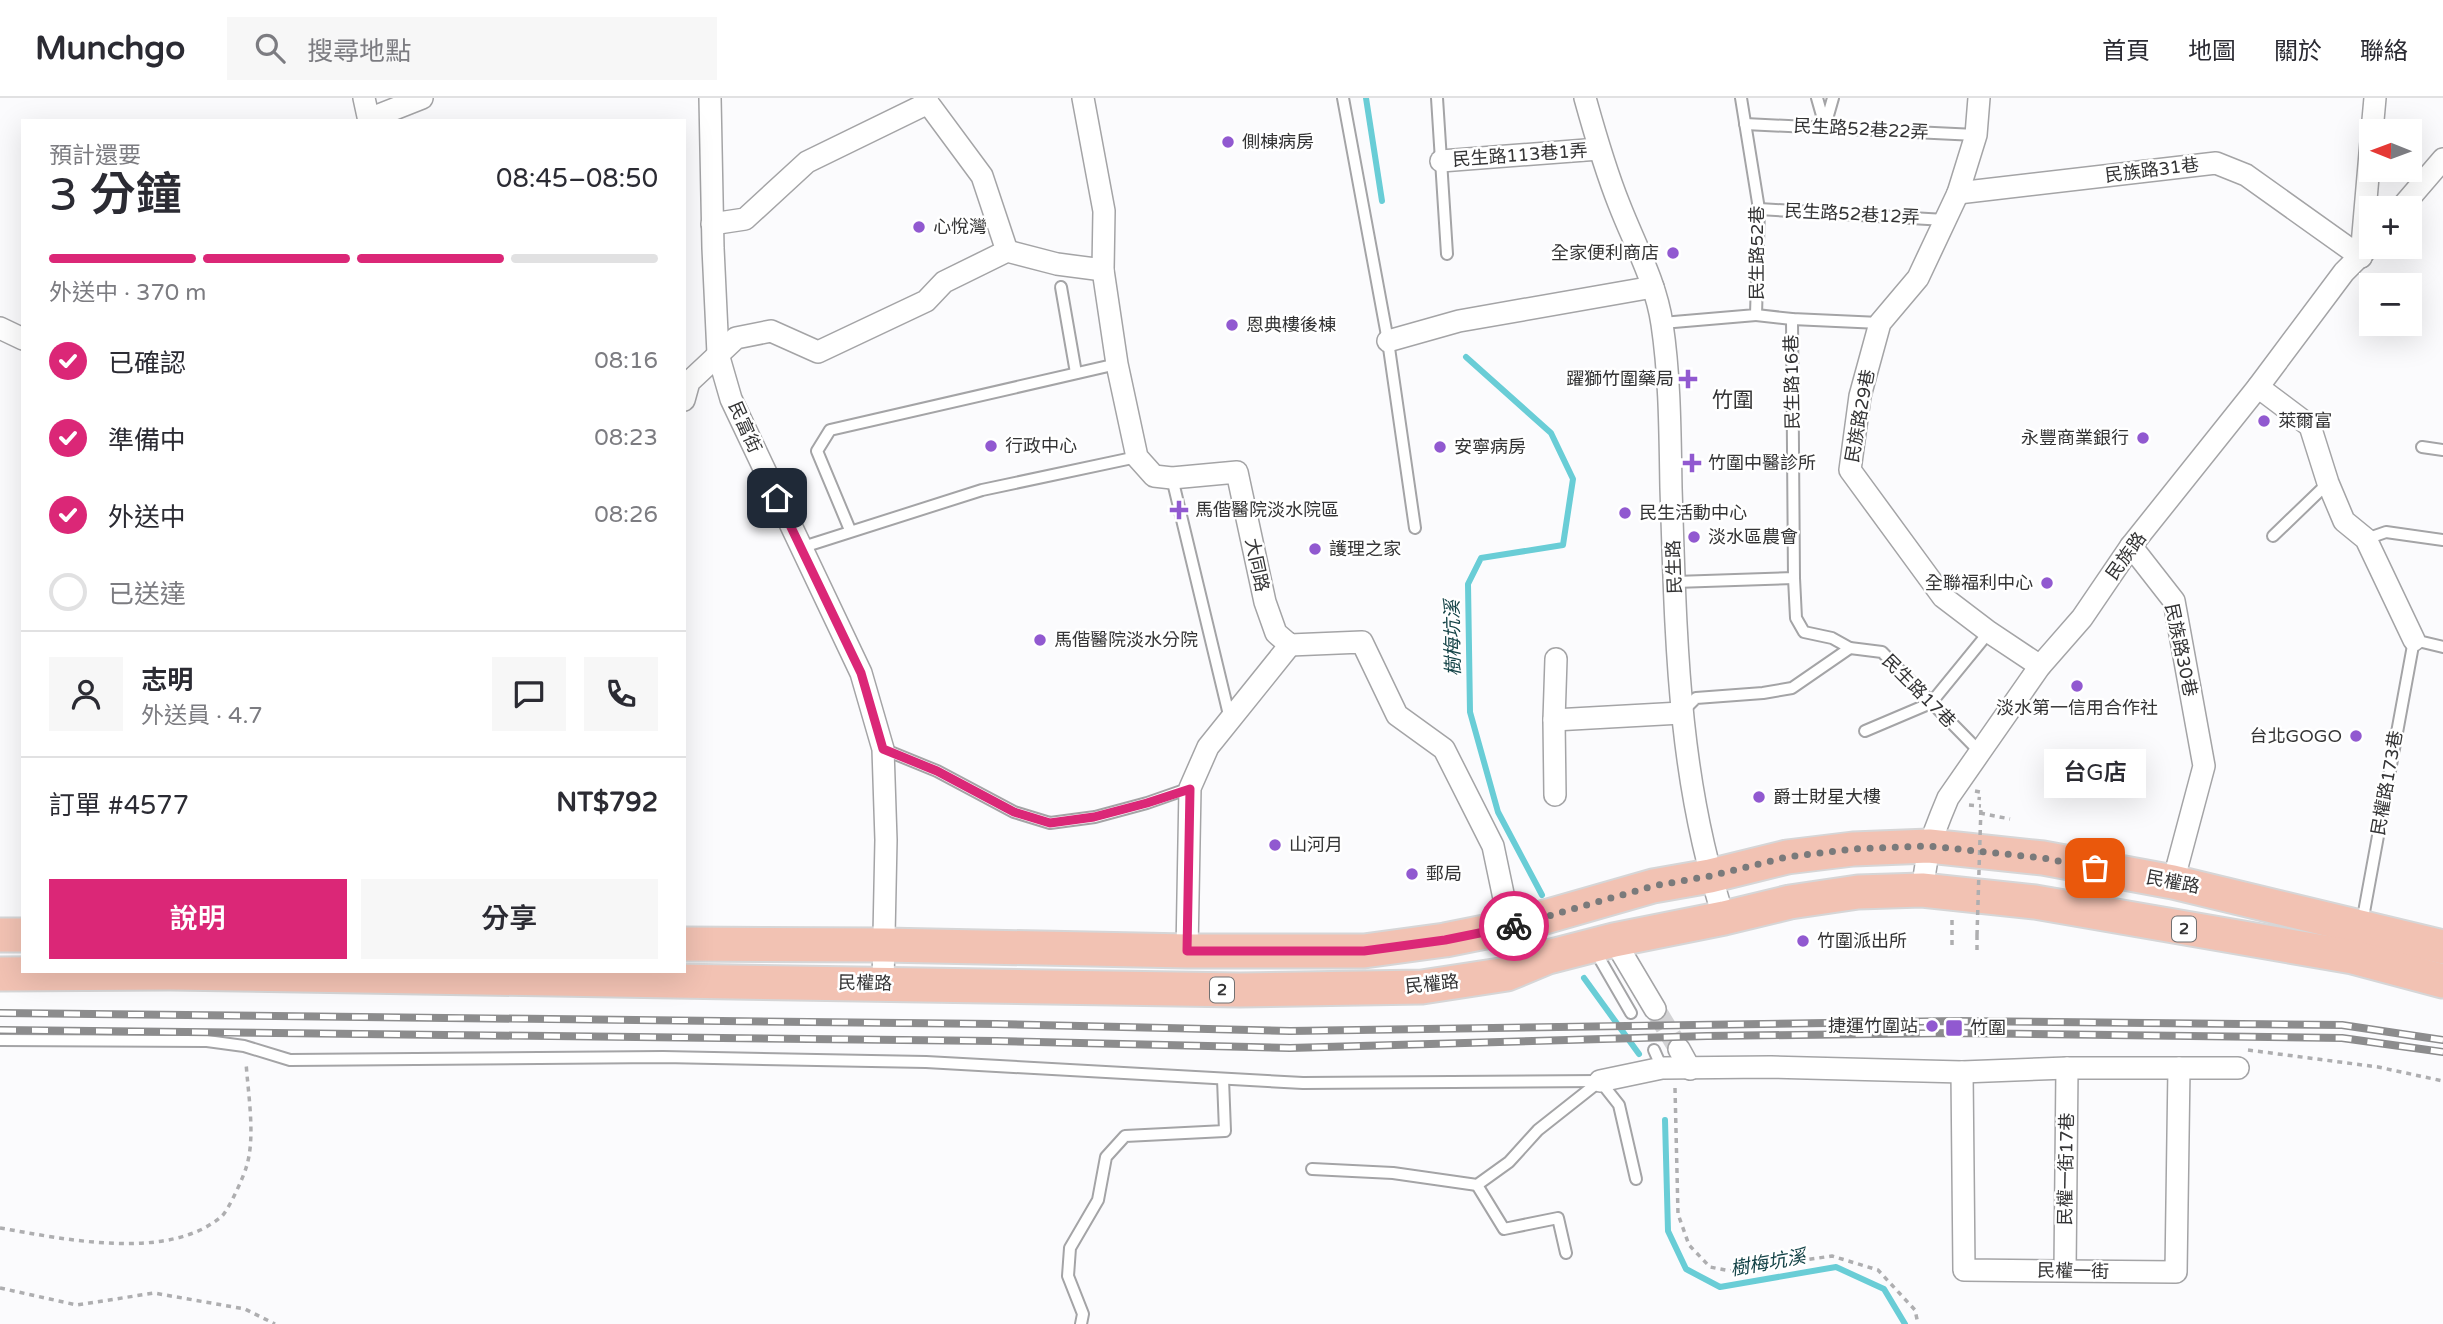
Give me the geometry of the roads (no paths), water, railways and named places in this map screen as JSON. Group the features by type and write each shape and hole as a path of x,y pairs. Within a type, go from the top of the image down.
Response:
{"main road":[{"name":"民權路","path":"686,944 1364,951 1445,940 1510,927 1653,886 1710,876 1787,857 1853,849 1929,846 2043,858 2173,882 2443,947"},
{"name":"民權路","path":"235,973 1240,990 1422,988 1507,974 1586,948 1790,902 1858,892 1922,890 2035,902 2353,957 2443,981"},
{"path":"0,935 21,935"},
{"name":"2","path":"0,974 85,973"}],"street":[{"path":"364,98 369,119"},
{"path":"371,119 422,98"},
{"name":"民富街","path":"710,98 718,354 731,399 861,673 883,749 886,840 883,983"},
{"path":"1083,98 1104,211 1103,270 1117,364 1137,457 1154,476 1172,478"},
{"name":"民生路","path":"1585,98 1599,149 1653,287 1662,323 1681,713 1688,773 1710,876 1724,918"},
{"name":"民族路29巷","path":"1979,98 1976,135 1958,193 1918,278 1880,323 1860,396 1850,470 1943,597 2040,666"},
{"path":"2373,119 2375,98"},
{"path":"712,224 746,219 807,162 928,101 982,176 1007,251"},
{"name":"民生路113巷1弄","path":"1441,161 1599,149"},
{"path":"2411,196 2443,159"},
{"name":"民族路31巷","path":"1958,193 2216,163 2246,175 2359,247"},
{"path":"686,394 690,382 736,338 771,331 818,352 926,302 944,282 1007,251 1057,264 1103,270"},
{"name":"民族路","path":"1922,890 1929,846 1948,799 1980,752 2040,666 2082,618 2132,546 2258,387 2344,272 2359,258"},
{"path":"1388,341 1460,321 1653,287"},
{"path":"0,328 21,339"},
{"path":"2258,387 2310,426 2328,483 2344,521 2366,539 2414,639"},
{"name":"大同路","path":"1172,478 1237,472 1265,602 1276,633 1290,645"},
{"name":"民族路30巷","path":"2132,546 2174,601 2204,766 2173,882"},
{"path":"1187,951 1190,789 1208,747 1290,645 1362,642 1397,715 1444,749 1493,846 1510,927"},
{"path":"1555,794 1556,659"},
{"path":"1554,720 1681,713"},
{"path":"1586,948 1655,1009"},
{"path":"1600,1081 1672,1061 1771,1067 1962,1072 2067,1068 2238,1068"},
{"name":"民權一街17巷","path":"2065,1270 2067,1068"},
{"name":"民權一街","path":"1962,1072 1964,1270 2176,1272 2179,1068"}],"lane":[{"path":"1343,98 1388,341 1415,528"},
{"name":"民生路113巷1弄","path":"1437,98 1447,254"},
{"name":"民生路52巷","path":"1662,323 1756,315 1759,209 1741,98"},
{"path":"1816,98 1825,126"},
{"path":"1825,126 1833,98"},
{"name":"民生路52巷22弄","path":"1745,124 1976,135"},
{"name":"民生路52巷12弄","path":"1759,209 1945,220"},
{"path":"1061,288 1076,373"},
{"path":"1756,315 1880,323"},
{"name":"民生路16巷","path":"1792,319 1796,618 1804,632 1832,638 1850,648"},
{"path":"850,530 817,452 830,430 1117,364"},
{"path":"2422,447 2443,450"},
{"path":"800,548 982,490 1137,457"},
{"path":"1172,478 1230,719"},
{"path":"2273,536 2328,483"},
{"path":"2366,539 2386,532 2443,540"},
{"path":"1675,582 1794,578"},
{"path":"1865,731 1931,704 1989,632"},
{"path":"2414,639 2443,647"},
{"name":"民權路173巷","path":"2361,926 2414,639"},
{"path":"1681,713 1696,698 1792,688 1850,648"},
{"name":"民生路17巷","path":"1850,648 1882,652 1980,752"},
{"path":"883,749 937,771 1014,812 1050,823 1094,817 1190,789"},
{"path":"1586,948 1631,1013"},
{"path":"0,1040 207,1041 244,1046 290,1060 663,1057 926,1062 1303,1083 1600,1081"},
{"path":"1081,1324 1083,1314 1068,1276 1070,1248 1098,1200 1105,1157 1125,1136 1225,1130 1223,1079"},
{"path":"1600,1081 1619,1105 1636,1179"},
{"path":"1312,1169 1393,1173 1477,1185 1509,1162 1538,1130 1600,1081"},
{"path":"1477,1185 1504,1229 1558,1218 1566,1253"}],"waterway":[{"name":"樹梅坑溪","path":"1366,98 1382,201"},
{"name":"樹梅坑溪","path":"1466,357 1551,433 1573,479 1563,545 1481,558 1468,584 1470,712 1498,812 1542,895"},
{"name":"樹梅坑溪","path":"1584,978 1639,1054"},
{"name":"樹梅坑溪","path":"1665,1120 1668,1231 1686,1269 1720,1287 1836,1267 1884,1289 1905,1324"}],"tunnel":[{"path":"1655,1009 1679,1049"}],"railway":[{"path":"0,1013 996,1024 1290,1031 1955,1021 2342,1025 2443,1040"},
{"path":"0,1030 996,1041 1290,1048 1707,1036 1954,1033 2342,1038 2443,1052"}],"place":[{"name":"側棟病房","path":"1228,142"},
{"name":"心悅灣","path":"919,227"},
{"name":"全家便利商店","path":"1673,253"},
{"name":"恩典樓後棟","path":"1232,325"},
{"name":"躍獅竹圍藥局","path":"1688,379"},
{"name":"萊爾富","path":"2264,421"},
{"name":"永豐商業銀行","path":"2143,438"},
{"name":"行政中心","path":"991,446"},
{"name":"安寧病房","path":"1440,447"},
{"name":"竹圍中醫診所","path":"1692,463"},
{"name":"馬偕醫院淡水院區","path":"1179,510"},
{"name":"民生活動中心","path":"1625,513"},
{"name":"淡水區農會","path":"1694,537"},
{"name":"護理之家","path":"1315,549"},
{"name":"全聯福利中心","path":"2047,583"},
{"name":"馬偕醫院淡水分院","path":"1040,640"},
{"name":"淡水第一信用合作社","path":"2077,686"},
{"name":"台北GOGO","path":"2356,736"},
{"name":"爵士財星大樓","path":"1759,797"},
{"name":"山河月","path":"1275,845"},
{"name":"台G店","path":"2095,868"},
{"name":"郵局","path":"1412,874"},
{"name":"竹圍派出所","path":"1803,941"},
{"name":"捷運竹圍站","path":"1932,1026"},
{"name":"竹圍","path":"1954,1028"}],"district":[{"name":"竹圍","path":"1733,400"}]}
